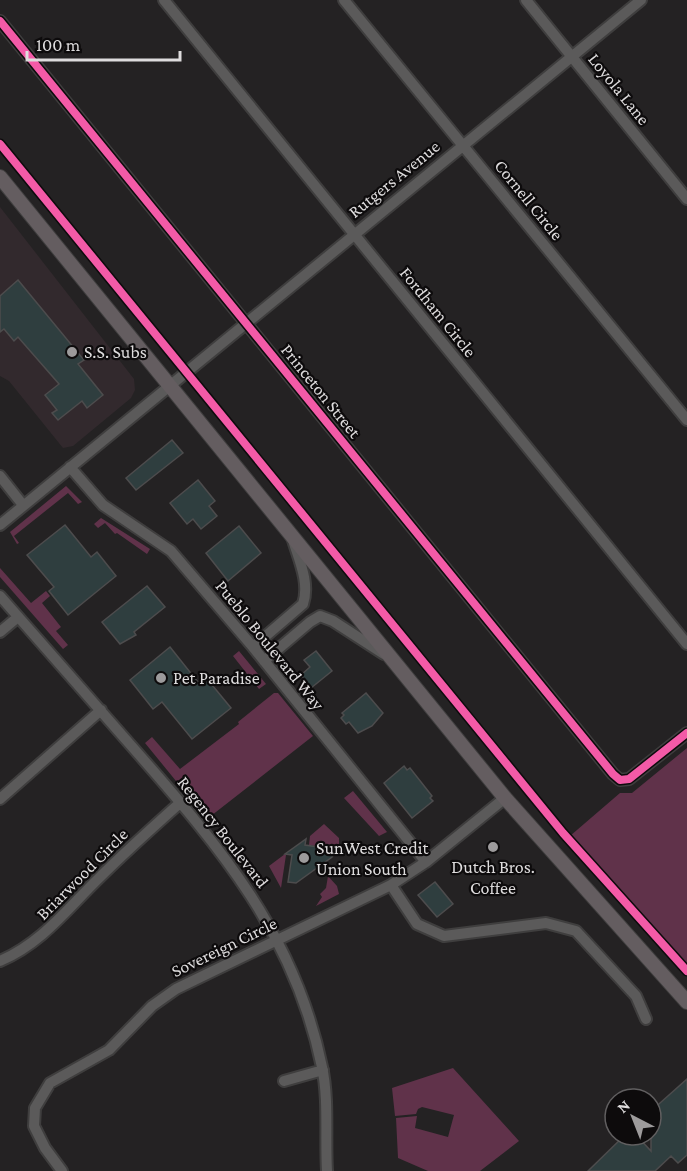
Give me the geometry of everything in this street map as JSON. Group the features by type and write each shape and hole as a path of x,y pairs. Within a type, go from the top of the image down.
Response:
{"main road":[{"path":"0,177 506,798 687,1002"}],"street":[{"name":"Fordham Circle","path":"164,0 687,644"},
{"name":"Cornell Circle","path":"344,0 687,420"},
{"name":"Loyola Lane","path":"526,0 687,199"},
{"name":"Rutgers Avenue","path":"0,525 353,233 641,0"},
{"name":"Princeton Street","path":"0,21 620,780 629,779 638,774 687,733"},
{"name":"Pueblo Boulevard Way","path":"70,467 103,505 171,551 253,647 426,862"},
{"path":"0,476 23,506"},
{"path":"253,647 303,604 306,597 304,577 291,534"},
{"name":"Regency Boulevard","path":"0,596 181,802 248,888 277,939 300,987 323,1070 327,1171"},
{"path":"264,661 320,616 333,621 393,660"},
{"path":"0,632 18,617"},
{"path":"0,799 100,710"},
{"name":"Sovereign Circle","path":"62,1171 41,1142 34,1126 35,1108 50,1083 115,1046 163,997 391,885 426,862 506,798"},
{"name":"Briarwood Circle","path":"0,961 21,952 46,933 120,857 181,802"},
{"path":"391,885 417,924 444,936 546,923 576,931 636,996 646,1019"},
{"path":"284,1081 323,1070"}],"shaded area":[{"path":"0,207 134,379 135,390 131,398 73,446 63,448 9,381 0,376"},
{"path":"66,486 82,502 78,504 68,493 14,536 19,543 17,544 10,532"},
{"path":"101,518 150,549 147,554 117,533 115,534 105,523 98,528 94,524"},
{"path":"0,568 31,603 46,591 50,596 42,603 61,627 56,631 68,645 63,649 0,577"},
{"path":"239,651 266,684 259,689 233,656"},
{"path":"274,693 278,693 313,736 207,819 145,743 152,737 180,769 239,724 238,722"},
{"path":"687,748 687,968 570,836 620,793 632,793"},
{"path":"353,791 387,832 379,836 344,798"},
{"path":"324,824 339,838 339,845 334,849 309,845 310,836"},
{"path":"286,855 281,888 269,866"},
{"path":"328,876 337,886 339,894 316,906 322,897 320,894 326,888"},
{"path":"453,1068 519,1141 480,1171 428,1171 398,1158 396,1118 417,1116 415,1128 448,1137 454,1115 422,1107 416,1114 395,1116 392,1088"}],"building":[{"path":"18,280 84,360 78,364 103,395 87,408 82,401 58,420 52,413 57,410 45,395 59,384 18,337 14,341 4,329 0,332 0,296"},
{"path":"172,440 183,453 136,490 126,478"},
{"path":"198,480 215,501 209,506 217,516 201,529 193,519 187,524 170,503"},
{"path":"65,525 91,557 97,552 116,576 68,615 49,591 54,587 27,555"},
{"path":"239,526 261,553 228,581 206,553"},
{"path":"147,586 165,607 134,632 136,635 120,644 102,622"},
{"path":"170,647 201,686 208,680 231,708 192,739 162,702 153,709 130,680"},
{"path":"316,651 332,671 311,688 301,675 310,667 304,660"},
{"path":"366,693 383,713 372,726 358,733 349,722 346,724 341,718 344,715 342,713"},
{"path":"404,766 407,770 410,768 432,796 430,798 433,801 412,818 384,783"},
{"path":"306,839 305,845 333,849 332,857 296,883 288,882 292,855 285,854"},
{"path":"435,882 453,904 437,917 418,895"},
{"path":"687,1079 687,1155 678,1163 671,1156 655,1171 588,1171 613,1147 647,1147 651,1151 651,1147 663,1147 663,1100"}],"cycle path":[{"path":"0,21 613,774 620,780 629,779 687,733"},
{"path":"0,144 563,833 687,971"}],"place":[{"name":"S.S. Subs","path":"72,352"},
{"name":"Pet Paradise","path":"161,678"},
{"name":"Dutch Bros. Coffee","path":"493,847"},
{"name":"SunWest Credit Union South","path":"304,858"}]}
